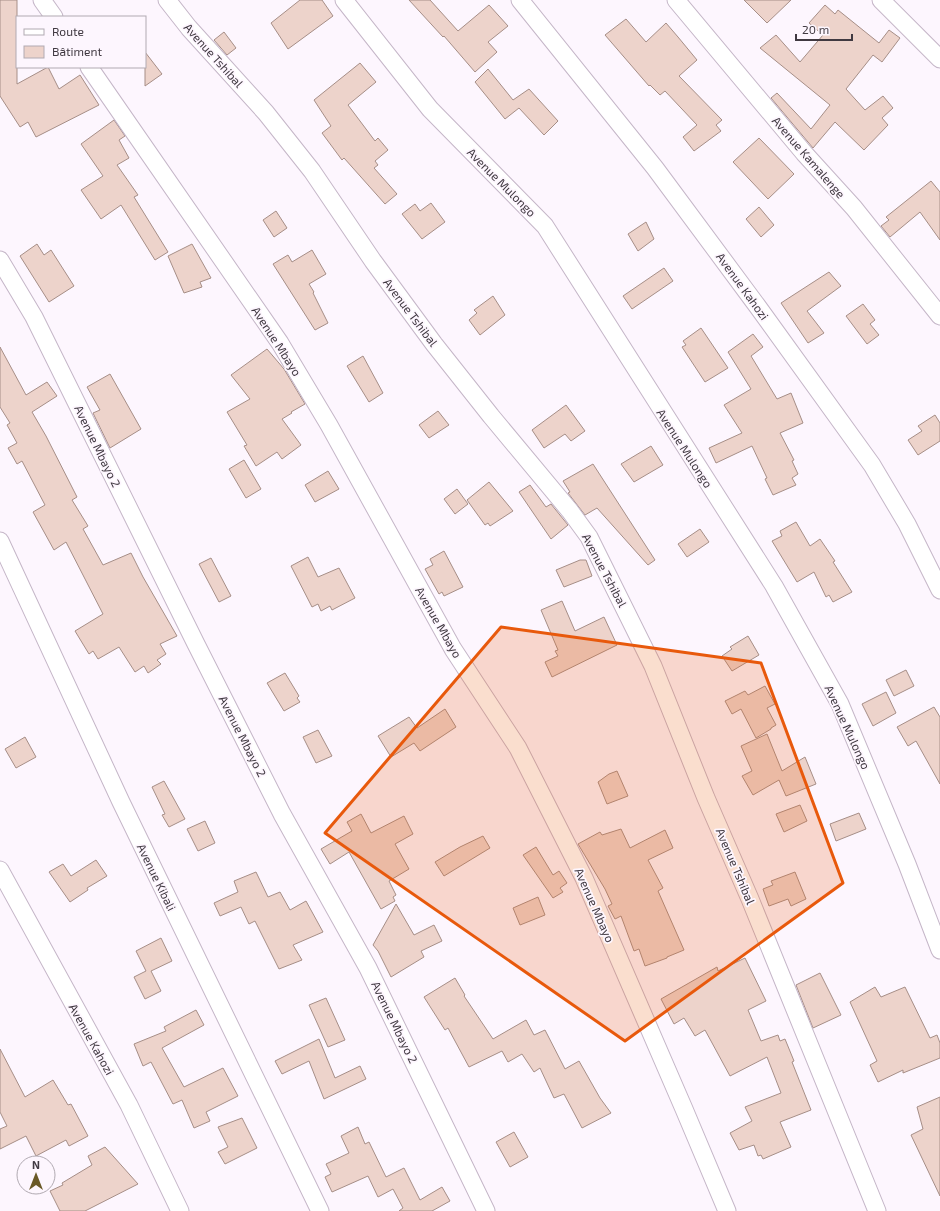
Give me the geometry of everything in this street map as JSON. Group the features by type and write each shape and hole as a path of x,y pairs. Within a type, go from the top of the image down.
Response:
{"street":[{"path":"42,0 53,16"},
{"name":"Avenue Tshibal","path":"167,0 189,28 266,113 312,171 373,261 434,344 491,416 570,511 589,537 654,666 706,798 762,929 876,1211"},
{"name":"Avenue Mulongo","path":"344,0 430,109 545,226 774,586 840,704 907,864 940,950"},
{"name":"Avenue Kahozi","path":"520,0 655,168 872,465 907,524 940,590"},
{"name":"Avenue Kamalenge","path":"676,0 804,153 854,208 940,316"},
{"path":"882,0 940,59"},
{"name":"Avenue Mbayo","path":"90,68 280,344 329,425 453,649 518,748 584,878 727,1211"},
{"name":"Avenue Mbayo 2","path":"0,260 34,317 282,814 368,968 486,1211"},
{"name":"Avenue Kibali","path":"0,541 121,802 320,1211"},
{"name":"Avenue Kahozi","path":"0,870 32,932 129,1106 180,1211"}],"highlighted area":[{"path":"501,627 761,663 843,883 625,1041 325,833"}],"building":[{"path":"0,0 17,0 17,84 46,68 48,68 59,89 80,75 99,105 36,137 28,122 20,127 0,96"},
{"path":"300,0 322,0 333,16 288,49 271,23"},
{"path":"409,0 430,0 458,31 489,5 508,26 488,42 497,52 475,72 444,36 443,37"},
{"path":"744,0 791,0 767,23"},
{"path":"825,5 835,14 838,10 879,43 889,30 900,38 882,62 873,55 846,89 865,110 883,96 893,108 882,118 888,125 864,150 835,122 813,148 771,98 777,93 811,129 830,105 760,48 776,35 800,62 823,35 809,23"},
{"path":"626,19 646,42 666,23 697,60 679,76 722,120 716,125 721,131 694,151 683,137 697,125 665,91 660,95 650,85 649,86 605,35"},
{"path":"224,32 236,48 227,55 214,40"},
{"path":"146,53 162,74 145,86 145,68"},
{"path":"360,63 376,82 348,105 375,141 378,138 388,150 375,161 378,165 374,168 397,194 385,204 344,158 342,160 322,133 331,126 314,100"},
{"path":"488,69 513,100 529,89 558,121 544,135 519,108 505,119 475,82"},
{"path":"114,120 125,136 119,140 129,158 117,165 138,195 134,197 168,252 155,260 121,205 101,219 81,190 103,176 81,144"},
{"path":"759,138 794,174 768,199 733,162"},
{"path":"931,181 940,192 940,240 920,212 890,237 881,226 889,220 886,217"},
{"path":"431,203 445,222 422,239 402,214 415,204 420,211"},
{"path":"759,207 774,225 761,237 746,219"},
{"path":"276,211 287,228 274,237 263,220"},
{"path":"646,222 654,239 638,251 628,234"},
{"path":"37,244 44,255 51,250 74,286 49,302 20,256"},
{"path":"192,244 211,278 200,282 202,287 184,293 168,256"},
{"path":"312,250 326,274 309,284 328,323 315,330 273,264 288,255 292,262"},
{"path":"664,268 673,281 632,309 623,296"},
{"path":"829,272 841,286 807,311 824,333 808,343 781,303"},
{"path":"493,296 505,315 480,335 469,320 477,313 474,310"},
{"path":"863,304 875,320 870,324 879,335 867,344 846,316"},
{"path":"701,328 728,368 705,382 682,347 686,345 683,341"},
{"path":"753,334 763,347 751,356 777,399 791,393 803,423 780,433 794,460 792,461 798,474 792,478 796,485 773,495 752,446 716,463 709,448 742,433 724,405 751,389 728,352"},
{"path":"0,347 26,395 47,382 57,396 32,412 77,497 72,500 88,526 83,529 103,565 131,553 177,636 160,644 166,654 157,660 161,664 148,673 144,666 135,672 119,647 98,659 93,651 89,654 75,631 103,614 66,542 54,550 33,512 45,505 22,461 17,464 8,448 17,443 7,425 10,423 0,407"},
{"path":"267,349 284,369 305,404 282,419 301,445 282,459 277,452 256,466 244,446 247,445 227,412 250,399 231,375"},
{"path":"363,356 383,393 369,402 347,366"},
{"path":"110,374 141,429 110,448 93,413 100,410 87,387"},
{"path":"566,405 585,431 571,441 565,434 544,448 532,430"},
{"path":"438,411 449,425 429,438 419,425"},
{"path":"935,415 940,423 940,441 918,455 908,440 922,431 918,426"},
{"path":"651,446 663,465 634,482 621,464"},
{"path":"244,460 261,489 246,498 229,469"},
{"path":"593,464 655,560 648,565 597,508 585,515 568,493 570,492 563,481"},
{"path":"328,471 339,489 315,502 305,485"},
{"path":"489,482 513,511 490,526 488,523 485,525 467,500"},
{"path":"530,485 546,507 551,504 568,525 551,539 519,492"},
{"path":"457,489 468,504 455,514 444,499"},
{"path":"796,522 810,546 820,539 835,561 833,562 852,592 833,602 829,595 826,597 814,572 797,582 772,541 782,536 780,531"},
{"path":"700,529 709,542 687,557 678,544"},
{"path":"444,551 463,587 444,596 442,592 439,594 425,569 433,565 430,559"},
{"path":"308,557 318,577 339,568 355,598 332,610 330,606 321,611 318,604 312,607 291,566"},
{"path":"211,558 231,596 219,602 199,564"},
{"path":"580,560 586,560 592,576 564,587 556,570"},
{"path":"562,601 575,631 604,617 617,645 552,677 545,662 558,656 555,651 558,650 541,610"},
{"path":"748,636 759,655 732,671 722,656 732,649 730,647"},
{"path":"906,670 914,686 894,696 886,680"},
{"path":"285,673 299,696 297,698 300,702 284,711 267,683"},
{"path":"765,686 775,704 767,708 776,725 756,738 741,709 732,714 725,701 745,691 748,695"},
{"path":"886,692 896,713 873,726 862,704"},
{"path":"934,707 940,717 940,784 916,741 908,746 897,727"},
{"path":"445,709 456,727 420,751 414,743 391,757 378,736 409,717 417,728"},
{"path":"318,730 332,756 316,763 303,737"},
{"path":"767,734 782,771 805,757 816,784 786,796 779,780 753,795 742,776 752,771 741,746"},
{"path":"25,737 36,757 16,768 5,749"},
{"path":"617,771 628,796 607,804 598,782 609,774"},
{"path":"164,781 185,819 169,827 162,815 165,814 152,787"},
{"path":"800,805 807,821 784,832 776,814"},
{"path":"859,813 866,829 836,841 830,824"},
{"path":"361,814 371,833 404,816 413,834 395,844 409,869 389,881 396,895 393,897 395,901 381,909 349,852 330,864 321,849 352,831 347,822"},
{"path":"205,821 215,843 198,851 187,829"},
{"path":"621,829 630,848 665,830 673,848 648,860 663,888 658,891 684,950 645,966 639,949 634,951 621,916 615,919 608,906 612,904 605,889 578,844 600,832 602,835"},
{"path":"483,836 490,848 444,876 435,862 460,847"},
{"path":"536,847 553,875 559,871 567,883 560,888 563,892 553,898 523,855"},
{"path":"96,860 107,876 87,888 88,890 70,902 49,872 63,864 71,876"},
{"path":"256,872 268,897 280,892 290,910 306,901 323,932 293,945 302,960 279,969 255,921 249,924 241,907 220,916 214,903 238,892 234,881"},
{"path":"795,872 806,899 791,906 788,899 769,906 763,889 773,885 771,881"},
{"path":"538,897 545,915 520,925 513,908"},
{"path":"396,904 414,935 434,925 442,941 421,951 424,957 391,977 378,951 373,945"},
{"path":"161,938 172,961 151,971 161,991 145,999 134,977 146,971 136,951"},
{"path":"745,958 766,1001 748,1010 761,1041 778,1035 780,1041 785,1039 794,1061 792,1062 811,1110 780,1122 791,1147 763,1159 761,1155 758,1156 754,1145 739,1150 730,1133 752,1121 745,1107 781,1093 767,1057 730,1076 705,1030 695,1036 684,1018 674,1024 661,999 717,967 718,971"},
{"path":"820,973 841,1015 813,1028 796,985"},
{"path":"455,978 465,995 464,996 493,1039 526,1020 534,1035 545,1030 565,1069 579,1061 600,1098 611,1113 582,1128 564,1094 554,1098 540,1068 534,1072 522,1054 508,1062 502,1051 469,1067 448,1028 445,1030 424,997"},
{"path":"875,987 881,997 905,987 930,1038 937,1035 940,1043 940,1058 903,1073 903,1070 878,1082 870,1065 877,1061 850,1002"},
{"path":"326,998 345,1040 328,1047 309,1005"},
{"path":"196,1010 204,1025 162,1048 184,1087 223,1068 238,1096 206,1112 210,1121 194,1128 182,1100 173,1104 151,1062 143,1066 134,1044 166,1031 164,1027"},
{"path":"319,1039 335,1078 360,1066 366,1079 324,1099 309,1061 282,1074 275,1061"},
{"path":"0,1049 25,1097 53,1080 68,1105 71,1104 88,1136 69,1146 66,1140 38,1155 36,1155 26,1136 0,1149 0,1129 7,1126 0,1112"},
{"path":"940,1097 940,1196 911,1135 923,1129 917,1107"},
{"path":"242,1118 257,1148 225,1164 218,1152 228,1147 218,1127"},
{"path":"358,1127 365,1144 369,1142 386,1177 404,1168 420,1200 442,1187 450,1201 432,1211 399,1211 403,1208 393,1189 378,1197 368,1176 332,1192 325,1177 331,1174 326,1164 349,1153 341,1136"},
{"path":"514,1132 528,1157 510,1167 496,1142"},
{"path":"105,1147 138,1184 85,1211 60,1211 52,1195 56,1195 56,1188 63,1185 62,1183 92,1165 88,1156"}]}
